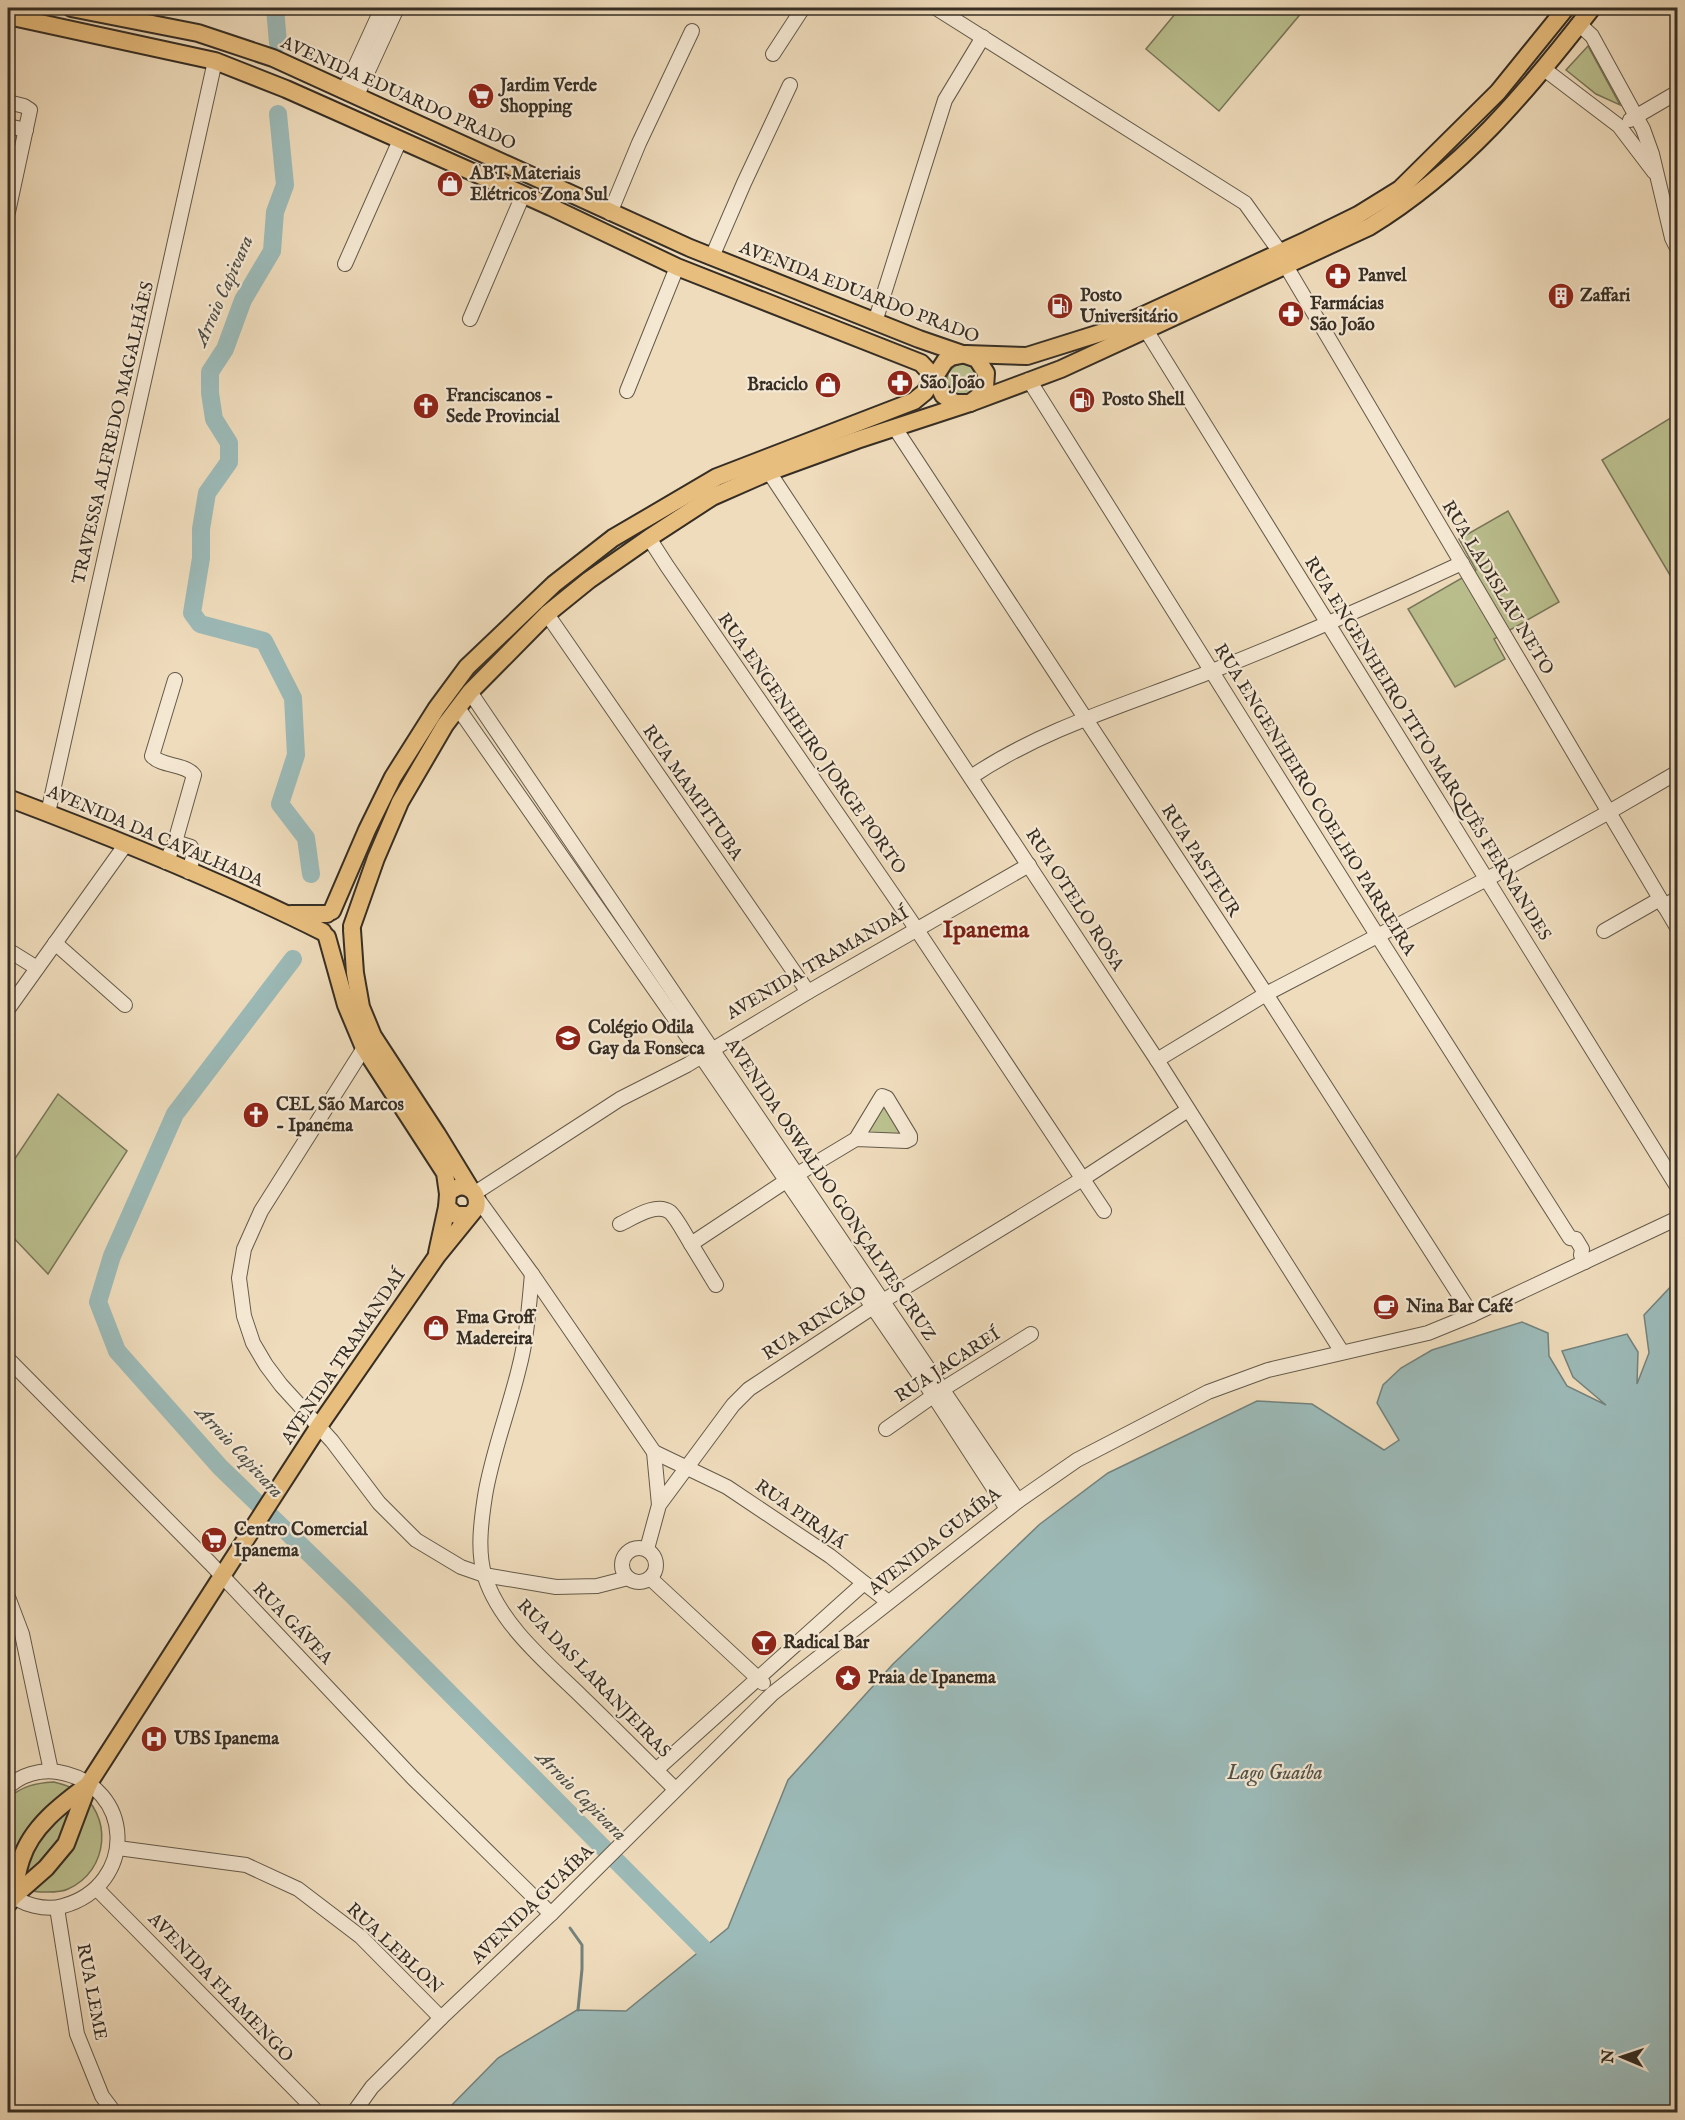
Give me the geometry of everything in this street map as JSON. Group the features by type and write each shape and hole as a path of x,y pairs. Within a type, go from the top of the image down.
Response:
{"main road":[{"name":"AVENIDA EDUARDO PRADO","path":"71,8 198,33 273,57 578,199 712,257 875,322 966,354 977,359 984,366 987,381 982,394 970,403"},
{"path":"325,935 338,941 344,939 352,928 376,858 400,802 445,725 470,692 547,614 589,580 712,497 769,472 1061,369 1146,330 1283,259 1400,189 1498,92 1566,8"},
{"path":"329,913 344,912 351,920 355,973 361,1007 373,1036 474,1193 476,1208 468,1215 456,1215 448,1200 445,1173 364,1048 346,1005 322,926 393,777 436,709 467,667 554,584 613,538 717,477 914,401 925,392 945,361 951,357 966,354 1027,356 1084,339 1283,259 1369,228 1394,213 1480,141 1544,69 1592,8"},
{"path":"8,16 215,62 286,89 551,207 677,267 921,363 948,400 955,403 970,403"},
{"path":"351,92 345,99 361,123"},
{"path":"551,207 564,210 578,199"},
{"name":"AVENIDA DA CAVALHADA","path":"8,798 126,844 287,914 325,935"},
{"name":"AVENIDA DA CAVALHADA","path":"287,914 329,913"},
{"path":"448,1200 458,1186 474,1193"},
{"name":"AVENIDA TRAMANDAÍ","path":"437,1256 448,1200"},
{"name":"AVENIDA TRAMANDAÍ","path":"9,1897 37,1876 60,1854 89,1783 319,1426 468,1215"},
{"name":"AVENIDA TRAMANDAÍ","path":"9,1897 19,1864 46,1818 89,1783"},
{"path":"66,1801 75,1802 78,1813"},
{"path":"19,1864 28,1876 37,1876"}],"street":[{"path":"773,54 803,8"},
{"name":"RUA LADISLAU NETO","path":"936,8 1245,203 1283,259 1677,929"},
{"path":"351,92 388,12"},
{"path":"1579,24 1592,36 1643,129 1652,154 1655,174 1677,250"},
{"path":"610,213 639,143 692,31"},
{"path":"875,322 945,100 983,37"},
{"name":"TRAVESSA ALFREDO MAGALHÃES","path":"48,813 215,62"},
{"path":"1544,69 1619,126 1655,174"},
{"path":"712,257 790,85"},
{"path":"1619,126 1677,92"},
{"path":"8,102 28,107 30,110 8,212"},
{"path":"8,126 26,130"},
{"path":"345,264 400,140"},
{"path":"470,319 523,195"},
{"path":"627,391 677,267"},
{"name":"RUA ENGENHEIRO TITO MARQUÊS FERNANDES","path":"1146,330 1677,1188"},
{"name":"RUA ENGENHEIRO COELHO PARREIRA","path":"1029,380 1377,935 1570,1238 1576,1239 1582,1249 1583,1258"},
{"name":"RUA PASTEUR","path":"895,428 1266,994 1472,1315"},
{"name":"RUA OTELO ROSA","path":"769,472 1157,1060 1342,1352"},
{"name":"RUA ENGENHEIRO JORGE PORTO","path":"649,538 1084,1178 1104,1211"},
{"path":"971,777 1024,747 1328,624 1462,563"},
{"name":"RUA MAMPITUBA","path":"547,614 808,992"},
{"path":"166,862 175,842 194,775 190,771 156,760 152,752 175,680"},
{"name":"AVENIDA OSWALDO GONÇALVES CRUZ","path":"470,692 630,929 707,1052 1012,1505"},
{"name":"AVENIDA OSWALDO GONÇALVES CRUZ","path":"458,708 618,938 707,1052"},
{"path":"1157,1060 1266,994 1609,813 1677,772"},
{"path":"544,830 556,821"},
{"path":"175,842 191,847 194,851 189,872"},
{"path":"8,1009 126,844"},
{"name":"AVENIDA TRAMANDAÍ","path":"474,1193 620,1099 707,1052 1029,865"},
{"path":"1604,931 1662,902 1677,898"},
{"path":"618,938 630,929"},
{"path":"55,943 125,1005"},
{"path":"8,950 37,968"},
{"path":"364,1048 261,1211 244,1249 239,1278 243,1317 253,1343 276,1378 319,1426 379,1503 416,1540 461,1567 484,1575 556,1587 597,1586 628,1578"},
{"name":"RUA RINCÃO","path":"647,1549 659,1505 733,1405 749,1389 878,1304 1084,1178 1188,1110"},
{"path":"691,1244 791,1178 856,1139"},
{"path":"474,1193 654,1452 659,1505"},
{"path":"620,1224 652,1210 661,1209 670,1212 716,1285"},
{"path":"468,1215 500,1231"},
{"name":"AVENIDA GUAÍBA","path":"354,2112 372,2087 441,2018 551,1914 772,1694 887,1601 1012,1505 1077,1460 1208,1392 1268,1370 1428,1333 1472,1315 1583,1258 1677,1218"},
{"name":"RUA DAS LARANJEIRAS","path":"532,1274 520,1366 485,1494 481,1528 484,1575 493,1597 507,1619 551,1667 675,1789"},
{"name":"RUA JACAREÍ","path":"886,1429 938,1392 1031,1334"},
{"name":"RUA GÁVEA","path":"8,1359 222,1576 413,1778 551,1914"},
{"name":"RUA PIRAJÁ","path":"654,1452 727,1487 830,1556 887,1601"},
{"path":"647,1549 653,1555 656,1563 655,1571 643,1582 635,1582 623,1572 622,1563 631,1550 647,1549"},
{"path":"650,1578 758,1678 772,1694"},
{"name":"AVENIDA GUAÍBA","path":"656,1770 864,1583"},
{"path":"8,1597 22,1634 51,1771"},
{"path":"8,1787 14,1781 32,1773 51,1771 71,1774 89,1783 103,1796 112,1811 118,1829 118,1848 110,1872 97,1889 79,1902 57,1908 34,1906 9,1897"},
{"name":"RUA LEBLON","path":"118,1848 246,1865 298,1889 361,1937 441,2018"},
{"name":"AVENIDA FLAMENGO","path":"97,1889 317,2112"},
{"name":"RUA LEME","path":"57,1908 77,2034 102,2096 114,2112"}],"green space":[{"path":"1180,8 1299,8 1303,11 1219,111 1146,49"},
{"path":"1588,46 1620,105 1596,94 1566,70"},
{"path":"963,364 975,368 979,380 975,392 963,396 951,392 947,380 951,368"},
{"path":"1677,414 1677,587 1602,460"},
{"path":"1508,511 1559,602 1494,639 1505,659 1455,687 1408,609 1476,570 1459,539"},
{"path":"58,1094 127,1151 48,1274 8,1232 8,1169"},
{"path":"883,1104 903,1135 864,1134"},
{"path":"54,1782 74,1789 88,1800 97,1813 102,1842 99,1856 82,1881 62,1891 36,1891 18,1885 8,1876 8,1798 30,1786"}],"water":[{"name":"Lago Guaíba","path":"1677,1280 1677,2112 445,2112 498,2058 577,2010 626,2011 728,1928 788,1780 893,1664 1040,1524 1108,1473 1257,1401 1312,1404 1384,1450 1399,1440 1377,1403 1383,1385 1401,1368 1432,1350 1522,1322 1548,1333 1549,1356 1567,1386 1606,1405 1573,1377 1562,1351 1627,1334 1638,1352 1637,1384 1649,1353 1644,1315"}],"waterway":[{"name":"Arroio Capivara","path":"275,8 278,43"},
{"name":"Arroio Capivara","path":"278,114 285,185 275,212 272,251 243,300 225,349 210,372 214,419 229,443 229,462 207,493 201,529 201,558 192,613 200,624 264,641 293,698 296,755 280,804 306,838 311,874"},
{"name":"Arroio Capivara","path":"293,959 175,1114 112,1256 98,1302 117,1351 220,1467 352,1595 703,1948"},
{"path":"570,1928 582,1945 578,2010"}],"place":[{"name":"Jardim Verde Shopping","path":"481,96"},
{"name":"ABT Materiais Elétricos Zona Sul","path":"450,184"},
{"name":"Panvel","path":"1338,276"},
{"name":"Zaffari","path":"1561,296"},
{"name":"Posto Universitário","path":"1060,306"},
{"name":"Farmácias São João","path":"1291,314"},
{"name":"São João","path":"900,383"},
{"name":"Braciclo","path":"828,385"},
{"name":"Posto Shell","path":"1082,400"},
{"name":"Franciscanos - Sede Provincial","path":"426,406"},
{"name":"Colégio Odila Gay da Fonseca","path":"568,1038"},
{"name":"CEL São Marcos - Ipanema","path":"256,1115"},
{"name":"Nina Bar Café","path":"1386,1307"},
{"name":"Fma Groff Madereira","path":"436,1328"},
{"name":"Centro Comercial Ipanema","path":"214,1540"},
{"name":"Radical Bar","path":"764,1643"},
{"name":"Praia de Ipanema","path":"848,1678"},
{"name":"UBS Ipanema","path":"154,1739"}],"district":[{"name":"Ipanema","path":"986,930"}]}
